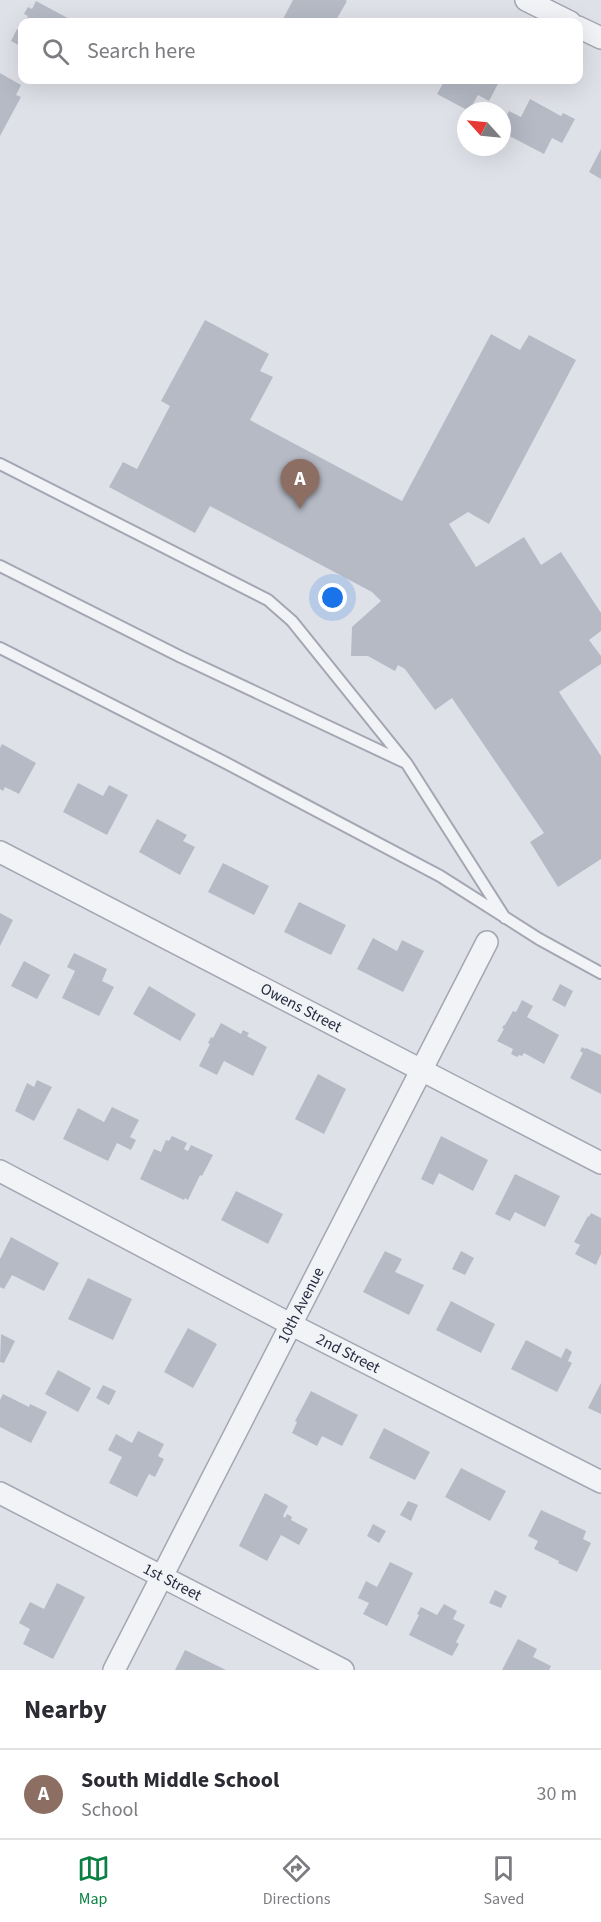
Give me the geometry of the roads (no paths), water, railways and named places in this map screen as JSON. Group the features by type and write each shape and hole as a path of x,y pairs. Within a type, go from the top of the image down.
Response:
{"street":[{"path":"526,0 562,18"},
{"path":"583,29 601,38"},
{"name":"Owens Street","path":"0,852 601,1163"},
{"name":"10th Avenue","path":"114,1670 487,942"},
{"name":"2nd Street","path":"0,1171 292,1325 601,1482"},
{"name":"1st Street","path":"0,1493 344,1670"}],"lane":[{"path":"0,464 268,600 292,621 407,764 505,918"},
{"path":"0,566 181,657 407,764"},
{"path":"0,648 226,763 440,876 538,939 601,973"}],"place":[{"name":"South Middle School","path":"300,509"}]}
